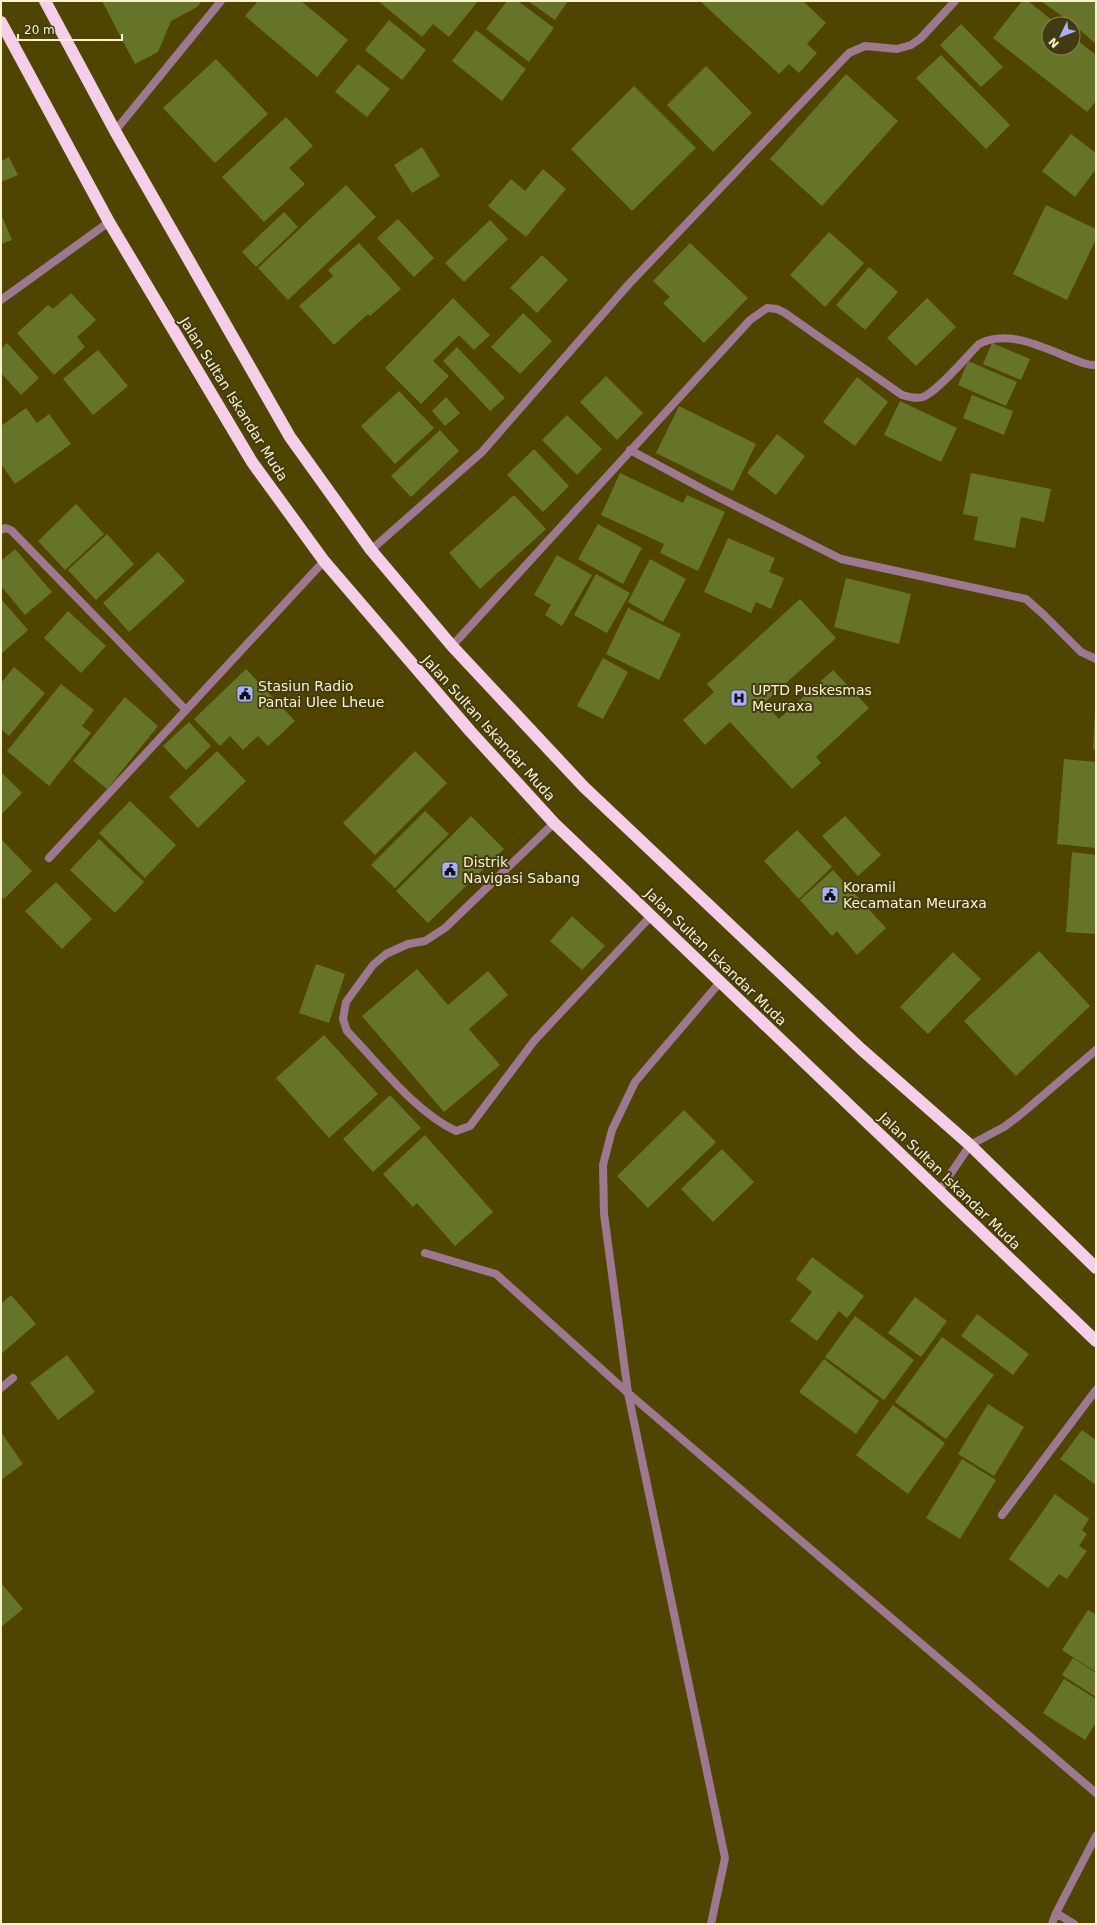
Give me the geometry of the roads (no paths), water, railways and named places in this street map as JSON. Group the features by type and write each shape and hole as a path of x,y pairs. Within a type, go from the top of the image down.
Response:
{"highway":[{"name":"Jalan Sultan Iskandar Muda","path":"45,1 115,131 290,437 371,550 452,646 584,787 861,1048 970,1145 1096,1268"},
{"name":"Jalan Sultan Iskandar Muda","path":"1,22 109,222 252,462 324,561 470,731 554,823 1096,1341"}],"street":[{"path":"115,131 221,1"},
{"path":"371,550 482,452 628,285 849,53 865,46 897,49 911,45 921,38 955,1"},
{"path":"1,300 109,222"},
{"path":"452,646 750,320 767,308 777,309 785,313 902,394 912,398 924,396 939,385 979,344 986,340 1000,338 1017,339 1037,345 1079,362 1096,365"},
{"path":"630,450 714,495 841,559 1026,598 1080,652 1096,659"},
{"path":"1,530 5,528 11,530 186,710"},
{"path":"49,858 324,561"},
{"path":"554,823 445,928 426,941 408,944 386,954 373,965 346,1002 343,1019 347,1031 419,1107 442,1125 456,1131 470,1126 534,1041 651,916"},
{"path":"711,1924 725,1858 628,1393 604,1214 603,1165 612,1130 635,1082 721,981"},
{"path":"939,1191 970,1145 1004,1127 1020,1115 1096,1050"},
{"path":"425,1253 496,1274 628,1393 1096,1793"},
{"path":"1,1388 13,1378"},
{"path":"1002,1515 1096,1390"},
{"path":"1052,1924 1056,1913 1096,1836"},
{"path":"1056,1913 1074,1924"}],"place":[{"name":"Stasiun Radio Pantai Ulee Lheue","path":"245,694"},
{"name":"UPTD Puskesmas Meuraxa","path":"739,698"},
{"name":"Distrik Navigasi Sabang","path":"450,870"},
{"name":"Koramil Kecamatan Meuraxa","path":"830,895"}]}
